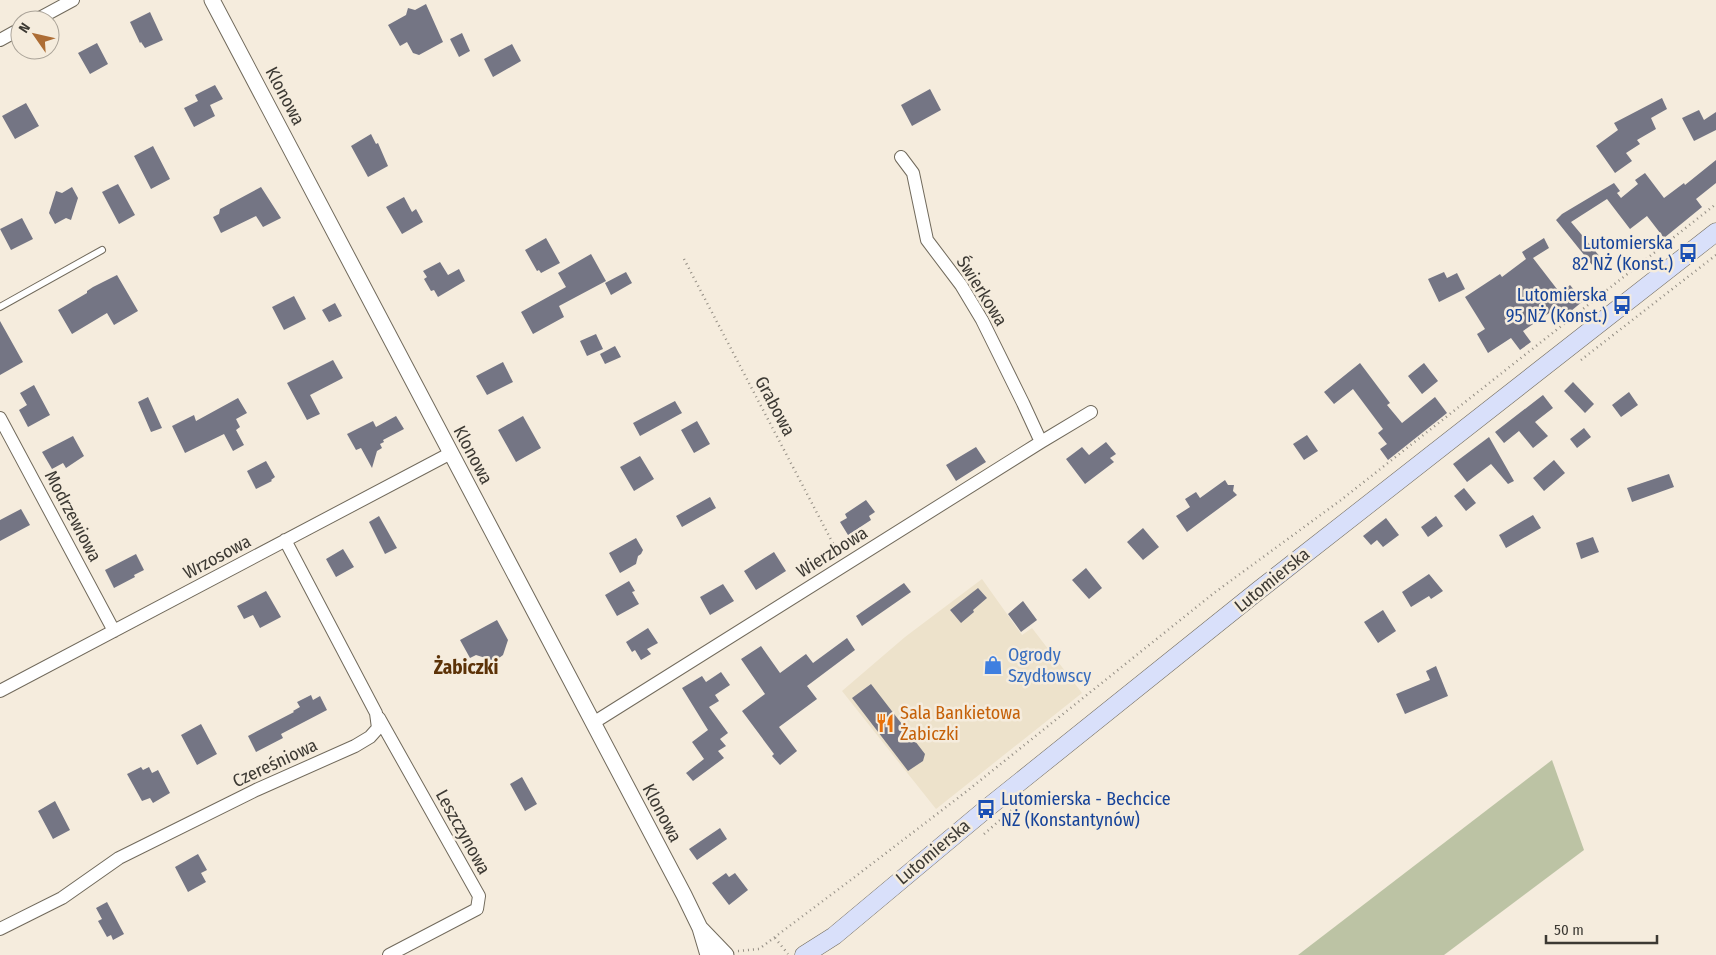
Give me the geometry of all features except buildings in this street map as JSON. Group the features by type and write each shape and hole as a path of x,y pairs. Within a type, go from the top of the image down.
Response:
{"main road":[{"name":"Lutomierska","path":"804,955 834,936 986,808 1281,572 1716,232"},
{"name":"Lutomierska","path":"818,955 834,936"}],"street":[{"path":"54,10 73,0"},
{"name":"Klonowa","path":"212,0 700,928 708,955"},
{"name":"Świerkowa","path":"901,157 913,174 927,240 961,284 982,320 1024,403 1040,442"},
{"name":"Wierzbowa","path":"593,723 1040,442 1091,412"},
{"name":"Modrzewiowa","path":"0,418 114,631"},
{"name":"Wrzosowa","path":"0,691 451,453"},
{"path":"285,540 376,713"},
{"name":"Czereśniowa","path":"0,929 62,898 120,858 256,790 355,746 370,737 378,728 376,713"},
{"name":"Leszczynowa","path":"376,713 479,896 477,909 389,955"},
{"name":"Klonowa","path":"700,928 731,953"}],"lane":[{"path":"0,307 102,250"}],"path":[{"path":"731,953 759,949 775,938 967,792 1199,604 1348,494 1716,204"},
{"name":"Grabowa","path":"684,259 845,565"},
{"path":"775,938 788,955"}],"shaded area":[{"path":"982,579 1022,635 1032,628 1082,693 936,809 842,691 905,637"}],"green space":[{"path":"1552,760 1584,850 1444,955 1298,955"}],"place":[{"name":"Lutomierska 82 NŻ (Konst.)","path":"1688,253"},
{"name":"Lutomierska 95 NŻ (Konst.)","path":"1622,305"},
{"name":"Ogrody Szydłowscy","path":"993,665"},
{"name":"Sala Bankietowa Żabiczki","path":"885,723"},
{"name":"Lutomierska - Bechcice NŻ (Konstantynów)","path":"986,809"}],"district":[{"name":"Żabiczki","path":"466,667"}]}
